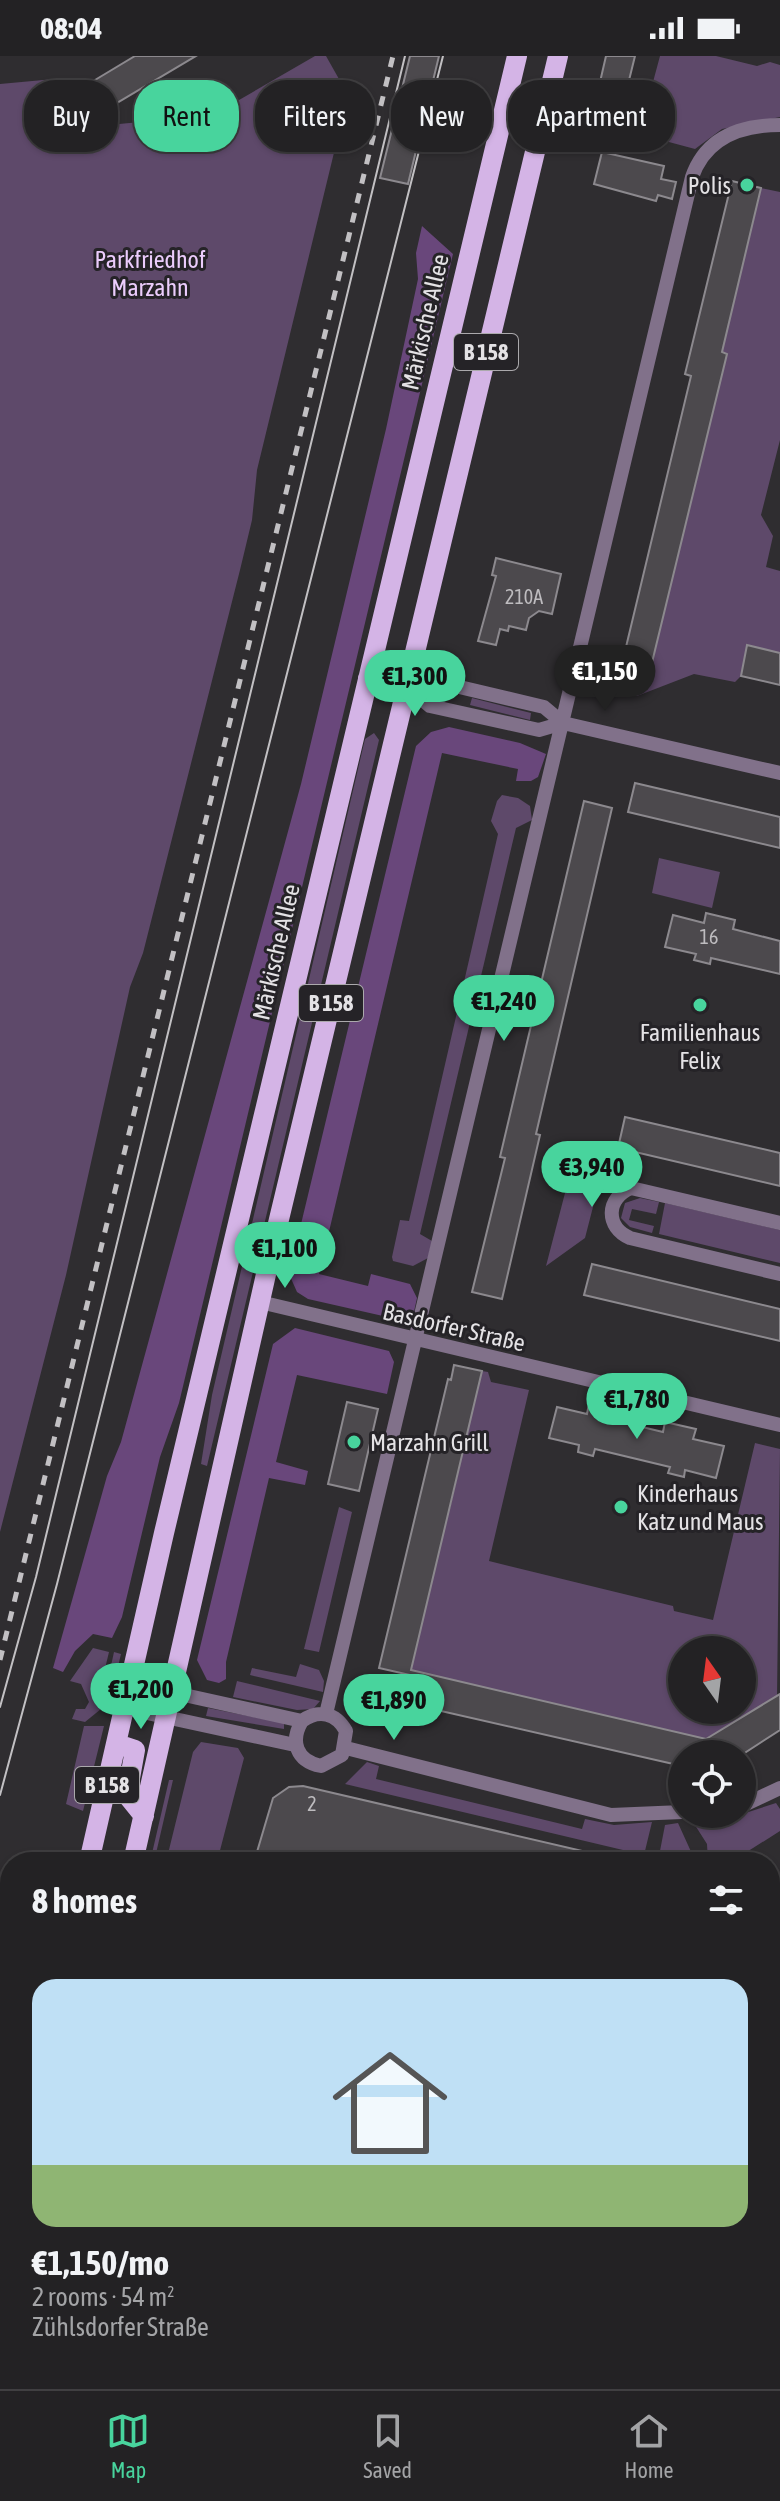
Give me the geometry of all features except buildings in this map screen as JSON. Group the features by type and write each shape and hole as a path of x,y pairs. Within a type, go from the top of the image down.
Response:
{"main road":[{"name":"Märkische Allee","path":"91,1852 517,56"},
{"name":"B 158","path":"135,1852 260,1302 558,56"},
{"path":"368,678 406,686"},
{"path":"117,1744 135,1750 127,1795 144,1816"}],"street":[{"path":"326,1714 697,162 710,147 740,128 780,125"},
{"path":"406,686 430,680 544,707 563,723 780,773"},
{"path":"406,686 430,706 539,730 563,723"},
{"path":"780,1223 631,1188 619,1195 611,1213 614,1226 630,1238 780,1274"},
{"name":"Basdorfer Straße","path":"260,1302 780,1425"},
{"path":"130,1683 302,1721"},
{"path":"124,1708 295,1745"},
{"path":"316,1714 326,1714 335,1717 346,1731 346,1748 336,1761 321,1766 304,1760 295,1745 296,1732 302,1721 316,1714"},
{"path":"346,1748 611,1815 668,1813"},
{"path":"756,1799 780,1788"}],"green space":[{"name":"Parkfriedhof Marzahn","path":"315,56 326,56 340,80 274,80"},
{"path":"660,56 716,56 757,66 770,62 780,65 780,117 722,129 695,149 675,144 675,80 654,80"},
{"name":"Parkfriedhof Marzahn","path":"24,82 24,152 118,152 118,124 134,123 134,152 239,152 239,100 255,91 255,152 334,152 257,470 252,520 240,570 143,953 130,987 66,1275 0,1532 0,84"},
{"path":"761,188 780,192 780,440 761,515 773,536 766,567 780,571 780,653 748,645 741,676 735,682 694,674 637,696 601,696 620,672 648,678 727,354 722,352"},
{"path":"472,698 531,713 530,720 470,705"},
{"path":"374,733 379,740 207,1466 201,1464 212,1395 365,739"},
{"path":"502,795 518,798 530,806 532,820 516,828 420,1234 432,1241 428,1258 413,1266 393,1261 392,1257 400,1220 409,1221 498,834 491,821"},
{"path":"659,858 720,872 712,908 652,893"},
{"path":"577,1147 602,1172 585,1238 546,1266"},
{"path":"640,1198 659,1202 656,1214 632,1209 629,1220 654,1226 652,1233 630,1227 621,1218 625,1203"},
{"path":"665,1203 780,1230 780,1263 659,1234"},
{"path":"482,1371 488,1372 491,1382 529,1390 489,1561 673,1606 674,1611 713,1620 755,1443 780,1449 777,1699 756,1711 756,1636 668,1636 668,1724 735,1724 708,1740 411,1670 447,1508 450,1508"},
{"path":"339,1507 352,1512 319,1652 304,1649"},
{"path":"93,1648 109,1652 97,1702 101,1709 85,1722 72,1719 76,1709 85,1709 89,1702 81,1684 70,1681"},
{"path":"114,1652 121,1654 109,1704 104,1698"},
{"path":"300,1664 319,1670 324,1681 323,1692 250,1675 252,1668 296,1677"},
{"path":"237,1681 320,1701 313,1709 297,1710 233,1697"},
{"path":"208,1708 284,1723 284,1729 206,1716"},
{"path":"84,1726 104,1726 83,1811 66,1804"},
{"path":"201,1742 238,1748 244,1758 220,1852 168,1852 193,1752"},
{"path":"367,1762 379,1766 376,1779 582,1829 585,1819 614,1825 652,1822 645,1852 631,1852 345,1784"},
{"path":"169,1780 173,1780 156,1852 152,1852"},
{"path":"776,1803 780,1809 780,1831 747,1852 707,1852 707,1844 697,1828 756,1828 756,1810"},
{"path":"665,1825 680,1828 691,1852 660,1852"}],"shaded area":[{"path":"422,226 453,254 179,1403 160,1457 122,1617 112,1638 93,1634 75,1651 63,1672 53,1668 107,1476 121,1442 301,784 386,429 418,279 416,253"},
{"path":"449,727 520,743 546,754 538,777 531,781 516,781 518,769 442,753 319,1274 368,1286 371,1274 410,1284 417,1298 413,1316 388,1312 383,1316 308,1299 297,1292 289,1274 416,746 431,732"},
{"path":"295,1328 389,1351 394,1362 387,1394 297,1375 276,1462 308,1471 305,1485 269,1478 226,1662 226,1679 219,1683 207,1680 197,1660 273,1344"}],"tram line":[{"path":"0,1707 36,1577 405,56"},
{"path":"0,1795 57,1584 443,56"}],"railway":[{"path":"0,1660 393,56"}],"place":[{"name":"Polis","path":"747,185"},
{"name":"Familienhaus Felix","path":"700,1005"},
{"name":"Marzahn Grill","path":"354,1442"},
{"name":"Kinderhaus Katz und Maus","path":"621,1507"}]}
